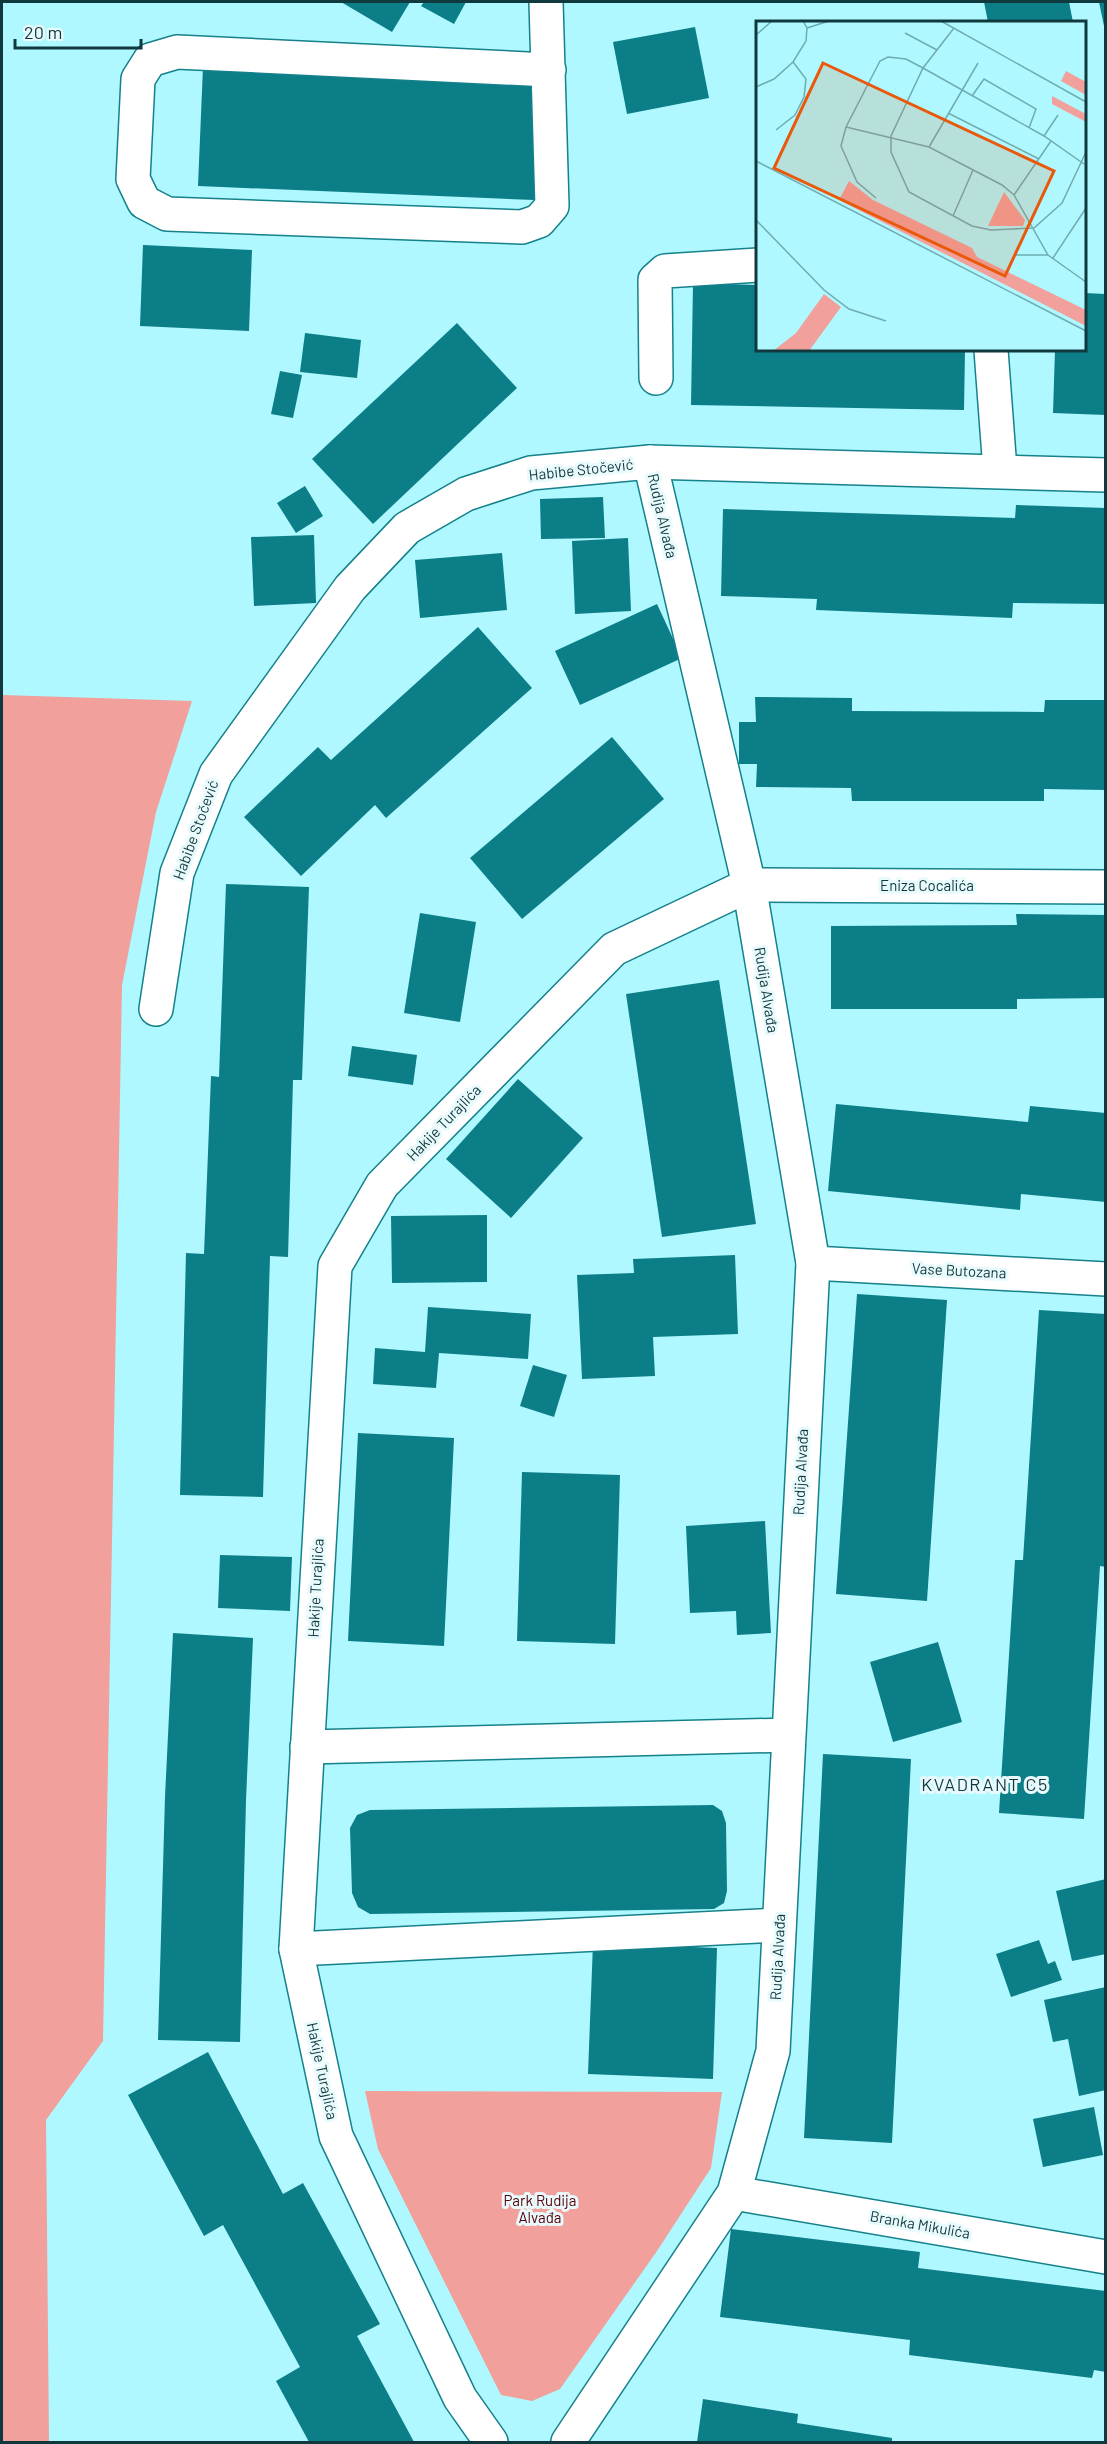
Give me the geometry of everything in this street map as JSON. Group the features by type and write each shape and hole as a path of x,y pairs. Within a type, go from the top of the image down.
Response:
{"street":[{"path":"546,2 549,70 552,206 539,221 522,227 167,214 144,202 133,179 138,79 150,60 177,52 549,70"},
{"path":"656,378 656,280 665,271 756,265"},
{"path":"991,351 1000,470"},
{"name":"Habibe Stočević","path":"156,1009 177,873 216,774 350,588 407,528 466,494 531,473 650,462 1000,470 1106,475"},
{"name":"Rudija Alvađa","path":"568,2442 734,2193 773,2051 813,1263 749,885 650,462"},
{"name":"Eniza Cocalića","path":"749,885 1106,887"},
{"name":"Hakije Turajlića","path":"491,2442 460,2398 336,2136 296,1949 335,1266 382,1185 614,949 749,885"},
{"name":"Vase Butozana","path":"813,1263 1106,1279"},
{"path":"307,1746 788,1735"},
{"path":"296,1949 779,1925"},
{"name":"Branka Mikulića","path":"734,2193 1106,2257"}],"green space":[{"path":"2,695 192,701 156,812 122,985 103,2041 46,2120 49,2442 2,2442"},
{"name":"Park Rudija Alvađa","path":"365,2091 722,2092 711,2168 657,2251 560,2389 532,2401 501,2395 378,2149"}],"building":[{"path":"341,2 410,2 392,32"},
{"path":"424,2 466,2 454,24 421,6"},
{"path":"984,2 1069,2 1073,21 988,21"},
{"path":"1099,2 1106,2 1106,26 1104,26"},
{"path":"695,27 709,98 627,114 613,42"},
{"path":"203,67 538,81 534,200 198,186"},
{"path":"143,245 252,250 249,331 140,326"},
{"path":"693,283 756,285 756,351 965,351 964,410 691,405"},
{"path":"1086,293 1106,294 1106,415 1053,413 1055,351 1086,351"},
{"path":"457,323 517,388 373,524 312,459"},
{"path":"305,333 361,340 357,378 300,372"},
{"path":"280,371 302,375 293,418 271,414"},
{"path":"305,486 323,516 296,533 277,503"},
{"path":"603,497 605,538 541,539 540,499"},
{"path":"1016,505 1106,508 1106,604 1013,603 1012,618 816,610 817,599 721,596 723,509 1015,518"},
{"path":"314,535 316,603 254,606 251,537"},
{"path":"628,538 631,611 575,614 572,541"},
{"path":"502,553 507,610 420,618 415,560"},
{"path":"657,604 682,658 580,705 555,651"},
{"path":"478,627 532,688 386,818 375,805 301,876 244,817 318,747 331,760"},
{"path":"755,697 852,698 852,711 1044,712 1045,700 1106,700 1106,790 1044,789 1044,801 852,801 851,788 756,787 757,764 739,764 739,722 756,722"},
{"path":"612,737 664,799 522,919 470,858"},
{"path":"226,884 309,887 302,1080 293,1080 288,1257 270,1256 263,1497 180,1495 186,1253 204,1254 211,1076 219,1077"},
{"path":"420,913 476,922 460,1022 404,1013"},
{"path":"1016,914 1106,915 1106,998 1017,999 1017,1009 831,1009 831,926 1017,925"},
{"path":"719,980 756,1224 662,1237 626,994"},
{"path":"352,1046 417,1055 413,1085 348,1076"},
{"path":"518,1079 583,1138 511,1218 446,1159"},
{"path":"836,1104 1028,1122 1030,1106 1106,1113 1106,1202 1021,1194 1020,1210 828,1191"},
{"path":"487,1215 487,1282 392,1283 391,1216"},
{"path":"735,1255 738,1334 653,1337 655,1376 582,1379 577,1275 634,1273 633,1259"},
{"path":"857,1294 947,1300 927,1601 836,1594"},
{"path":"428,1307 531,1314 528,1359 439,1353 436,1388 373,1384 375,1348 425,1352"},
{"path":"1039,1310 1106,1314 1106,1567 1100,1566 1084,1819 999,1813 1015,1560 1023,1560"},
{"path":"533,1365 567,1375 554,1417 520,1406"},
{"path":"358,1433 454,1438 444,1646 348,1641"},
{"path":"522,1472 620,1475 615,1644 517,1641"},
{"path":"765,1521 771,1633 737,1635 736,1611 690,1613 686,1526"},
{"path":"220,1555 292,1557 290,1611 218,1608"},
{"path":"173,1633 253,1638 240,2042 158,2040 165,1797"},
{"path":"938,1642 962,1722 893,1742 870,1662"},
{"path":"823,1754 911,1759 892,2143 804,2138"},
{"path":"713,1805 722,1811 726,1823 727,1891 724,1903 714,1909 370,1914 358,1907 352,1893 350,1828 357,1815 370,1810"},
{"path":"1106,1879 1106,1954 1072,1961 1056,1891"},
{"path":"1039,1940 1048,1964 1055,1961 1062,1980 1011,1997 996,1954"},
{"path":"593,1943 717,1948 713,2079 588,2074"},
{"path":"1106,1987 1106,2090 1079,2096 1068,2039 1053,2042 1044,2000"},
{"path":"208,2052 283,2194 303,2183 380,2324 357,2336 414,2442 309,2442 276,2381 300,2367 223,2225 204,2236 128,2095"},
{"path":"1094,2107 1103,2155 1043,2167 1033,2119"},
{"path":"731,2229 920,2252 918,2268 1106,2291 1106,2372 1094,2370 1092,2378 909,2355 910,2340 720,2317"},
{"path":"703,2399 798,2414 797,2423 892,2438 892,2442 697,2442"}],"district":[{"name":"KVADRANT C5","path":"985,1785"}]}
